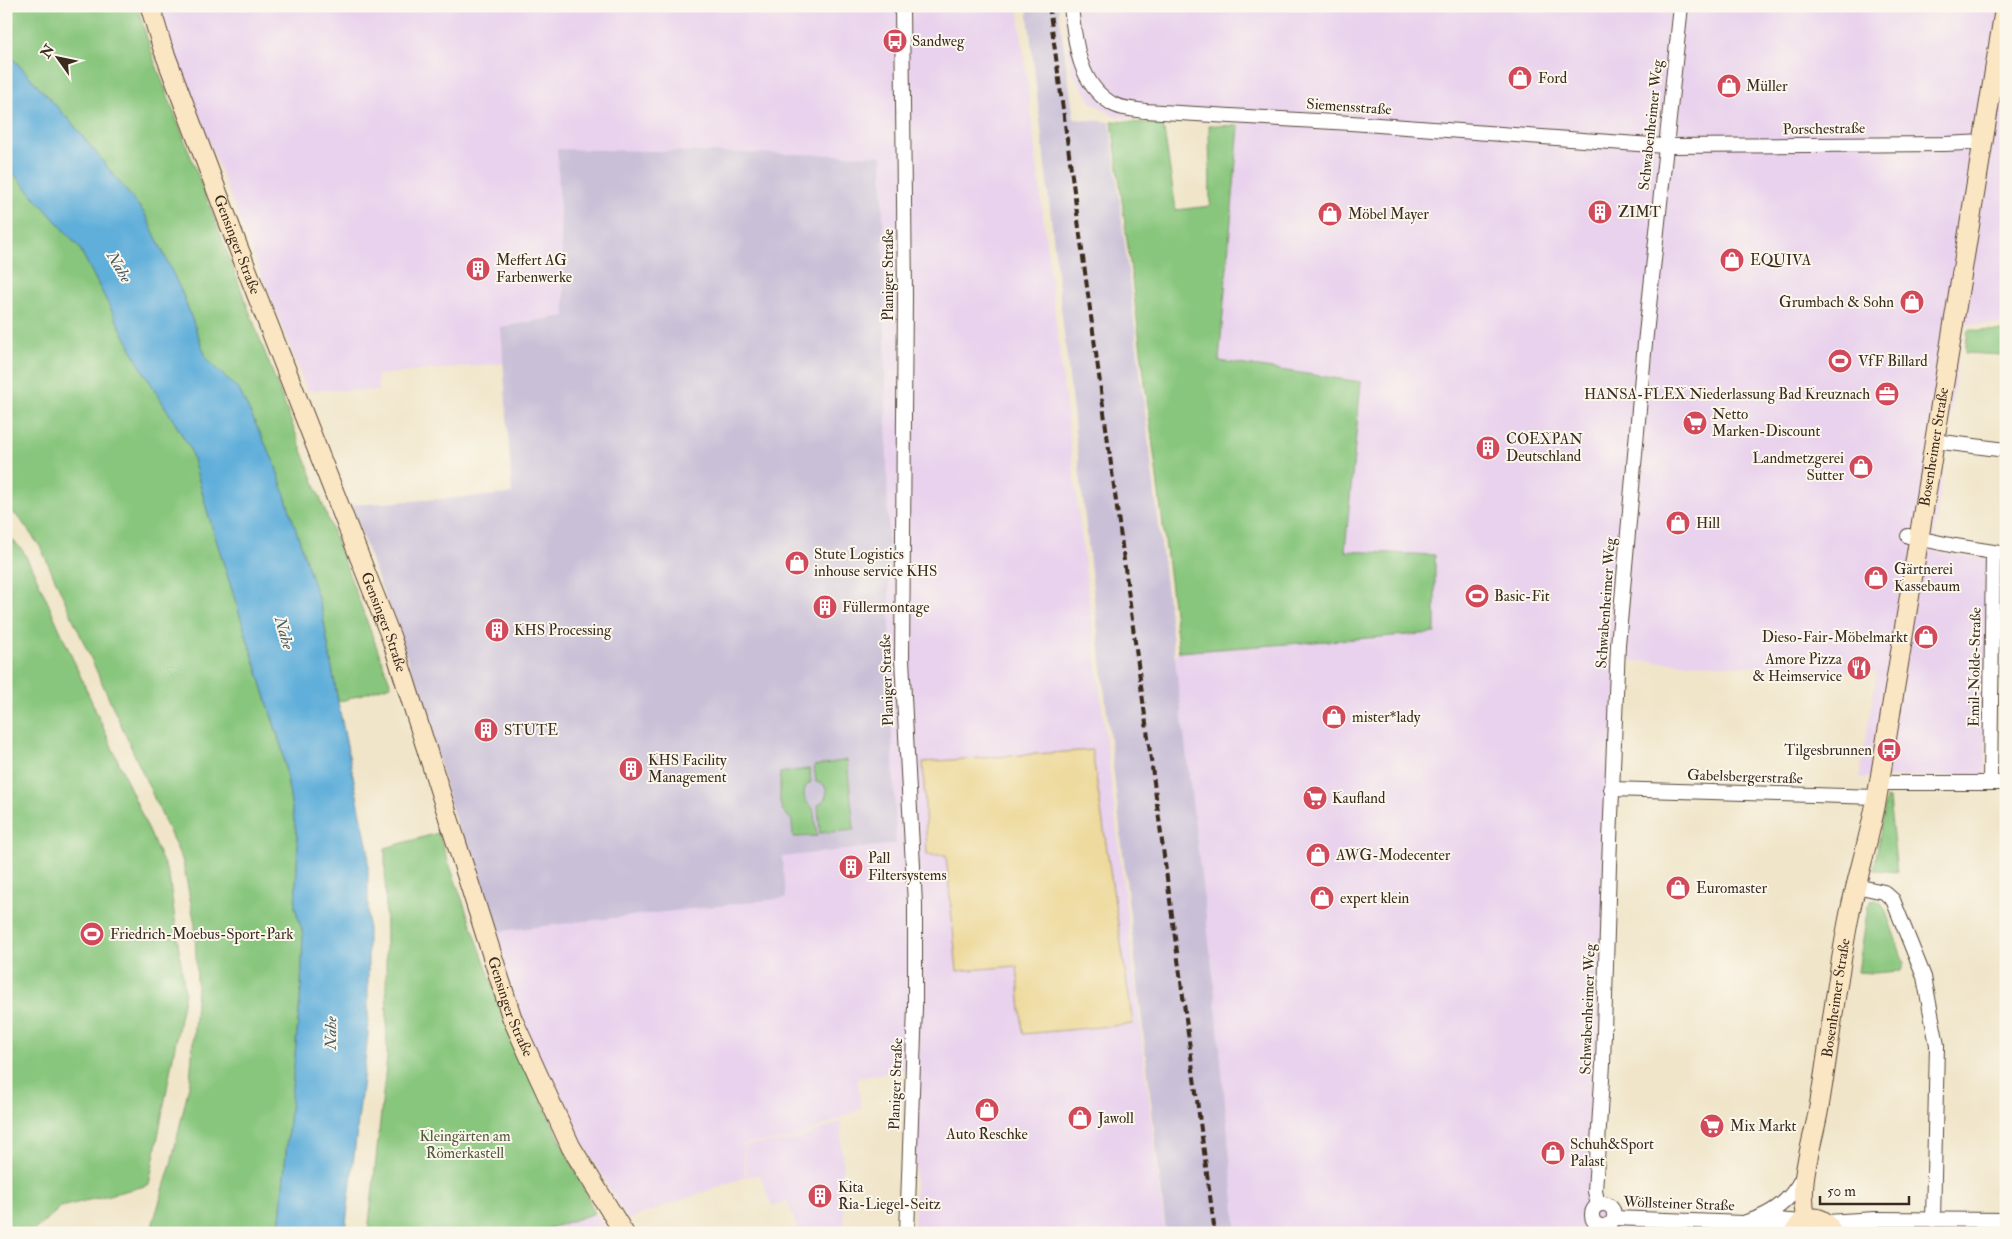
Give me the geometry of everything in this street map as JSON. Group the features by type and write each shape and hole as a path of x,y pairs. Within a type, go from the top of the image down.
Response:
{"street":[{"name":"Gensinger Straße","path":"150,6 162,46 238,247 392,640 512,1018 571,1147 624,1233"},
{"name":"Planiger Straße","path":"902,6 905,306 902,659 915,904 915,1007 907,1233"},
{"name":"Siemensstraße","path":"1072,6 1075,36 1089,84 1112,104 1123,107 1144,111 1351,123 1665,146"},
{"name":"Schwabenheimer Weg","path":"1598,1205 1595,1191 1603,1064 1611,789 1618,645 1645,344 1681,6"},
{"name":"Bosenheimer Straße","path":"1913,537 1934,441 1978,142 1994,6"},
{"name":"Bosenheimer Straße","path":"1809,1226 1802,1202 1805,1171 1819,1110 1850,914 1870,834 1874,792 1913,537 1978,142 2005,6"},
{"name":"Porschestraße","path":"1665,146 1978,142"},
{"path":"1934,441 2006,450"},
{"path":"1913,537 1999,553"},
{"name":"Emil-Nolde-Straße","path":"1990,783 1999,553"},
{"name":"Gabelsbergerstraße","path":"1611,789 1874,792 2006,783"},
{"path":"1856,886 1884,892 1893,900 1924,977 1937,1046 1933,1220"},
{"name":"Bosenheimer Straße","path":"1809,1226 1813,1200 1819,1110"},
{"name":"Wöllsteiner Straße","path":"1743,1223 1759,1219 1776,1210 1798,1188 1805,1171"},
{"path":"1598,1205 1610,1206 1613,1210 1614,1218 1608,1225 1596,1229 1592,1217 1593,1210 1598,1205"},
{"name":"Wöllsteiner Straße","path":"1614,1218 1809,1226"},
{"name":"Wöllsteiner Straße","path":"1759,1219 1809,1226"},
{"path":"1845,1233 1874,1223 1893,1220"},
{"path":"1809,1226 1893,1220 2006,1220"}],"shaded area":[{"path":"158,6 1018,6 1165,1233 914,1233 918,1071 898,1071 857,1078 861,1109 796,1138 743,1144 745,1177 627,1220 558,1098 517,1011 449,800 423,701 351,505 512,494 505,363 377,375 378,391 307,390 165,31"},
{"path":"1027,6 1058,6 1074,119 1110,122 1213,974 1237,1233 1166,1233"},
{"path":"1063,6 2006,6 2006,324 1963,324 1932,551 1990,560 1985,775 1859,778 1877,672 1618,660 1595,1191 1604,1204 1612,1208 1614,1214 1728,1223 1726,1233 1237,1233 1213,974 1174,655 1179,652 1434,633 1435,555 1345,551 1360,382 1219,362 1239,123 1116,117 1091,102 1071,70"},
{"path":"557,149 882,156 891,702 896,844 782,857 786,898 492,932 449,800 423,701 351,505 512,494 501,327 565,316"},
{"path":"841,1121 844,1221 849,1233 799,1233 787,1201 772,1206 760,1174 747,1177 744,1145 796,1140"},
{"path":"595,1213 611,1233 536,1233"},
{"path":"2006,1220 2006,1233 1836,1233 1875,1227 1894,1221"}],"green space":[{"path":"6,6 137,6 153,57 391,685 338,702 322,611 275,464 239,390 207,360 183,295 145,214 72,123 6,51"},
{"path":"1112,121 1163,124 1176,210 1210,206 1209,125 1239,126 1219,361 1361,382 1345,551 1435,555 1435,633 1179,652"},
{"path":"6,165 79,247 138,362 190,448 209,517 282,750 298,844 295,907 303,934 301,989 280,1220 276,1233 150,1233 171,1164 190,1081 197,988 195,925 183,862 41,548 20,519 6,507"},
{"path":"1968,330 2005,331 2003,355 1965,353"},
{"name":"Friedrich-Moebus-Sport-Park","path":"6,532 23,551 36,576 169,876 185,992 149,1185 61,1207 31,1233 6,1233"},
{"path":"847,760 854,830 820,833 818,805 823,801 827,793 823,784 816,782 814,766"},
{"path":"809,769 811,782 806,786 804,795 806,801 813,808 817,836 793,837 792,821 783,811 780,803 780,773"},
{"path":"1886,798 1889,799 1897,872 1874,870"},
{"name":"Kleingärten am Römerkastell","path":"438,833 513,1040 595,1213 536,1233 368,1233 387,1057 385,848"},
{"path":"1876,900 1885,909 1904,963 1901,971 1858,972 1868,906 1871,901"}],"sand":[{"path":"1092,750 1133,1024 1023,1034 1017,966 957,971 946,855 927,855 923,762"}],"water":[{"name":"Nahe","path":"6,51 72,123 145,214 183,295 207,360 239,390 275,464 322,611 338,702 368,849 368,1035 345,1233 276,1233 280,1219 301,989 303,934 295,907 298,844 282,749 209,517 190,448 138,362 79,247 6,165"}],"railway":[{"path":"1049,6 1215,1233"}],"place":[{"name":"Sandweg","path":"895,41"},
{"name":"Ford","path":"1520,78"},
{"name":"Müller","path":"1729,86"},
{"name":"ZIMT","path":"1600,212"},
{"name":"Möbel Mayer","path":"1330,214"},
{"name":"EQUIVA","path":"1732,260"},
{"name":"Meffert AG Farbenwerke","path":"478,269"},
{"name":"Grumbach & Sohn","path":"1912,302"},
{"name":"VfF Billard","path":"1840,361"},
{"name":"HANSA-FLEX Niederlassung Bad Kreuznach","path":"1887,394"},
{"name":"Netto Marken-Discount","path":"1695,423"},
{"name":"COEXPAN Deutschland","path":"1488,448"},
{"name":"Landmetzgerei Sutter","path":"1861,467"},
{"name":"Hill","path":"1678,523"},
{"name":"Stute Logistics inhouse service KHS","path":"797,563"},
{"name":"Gärtnerei Kassebaum","path":"1876,578"},
{"name":"Basic-Fit","path":"1477,596"},
{"name":"Füllermontage","path":"825,607"},
{"name":"KHS Processing","path":"497,630"},
{"name":"Dieso-Fair-Möbelmarkt","path":"1926,637"},
{"name":"Amore Pizza & Heimservice","path":"1859,668"},
{"name":"mister*lady","path":"1334,717"},
{"name":"STUTE","path":"486,730"},
{"name":"Tilgesbrunnen","path":"1889,750"},
{"name":"KHS Facility Management","path":"631,769"},
{"name":"Kaufland","path":"1315,798"},
{"name":"AWG-Modecenter","path":"1318,855"},
{"name":"Pall Filtersystems","path":"851,867"},
{"name":"Euromaster","path":"1678,888"},
{"name":"expert klein","path":"1322,898"},
{"name":"Friedrich-Moebus-Sport-Park","path":"92,934"},
{"name":"Auto Reschke","path":"987,1110"},
{"name":"Jawoll","path":"1080,1118"},
{"name":"Mix Markt","path":"1712,1126"},
{"name":"Schuh&Sport Palast","path":"1553,1153"},
{"name":"Kita Ria-Liegel-Seitz","path":"820,1196"}]}
